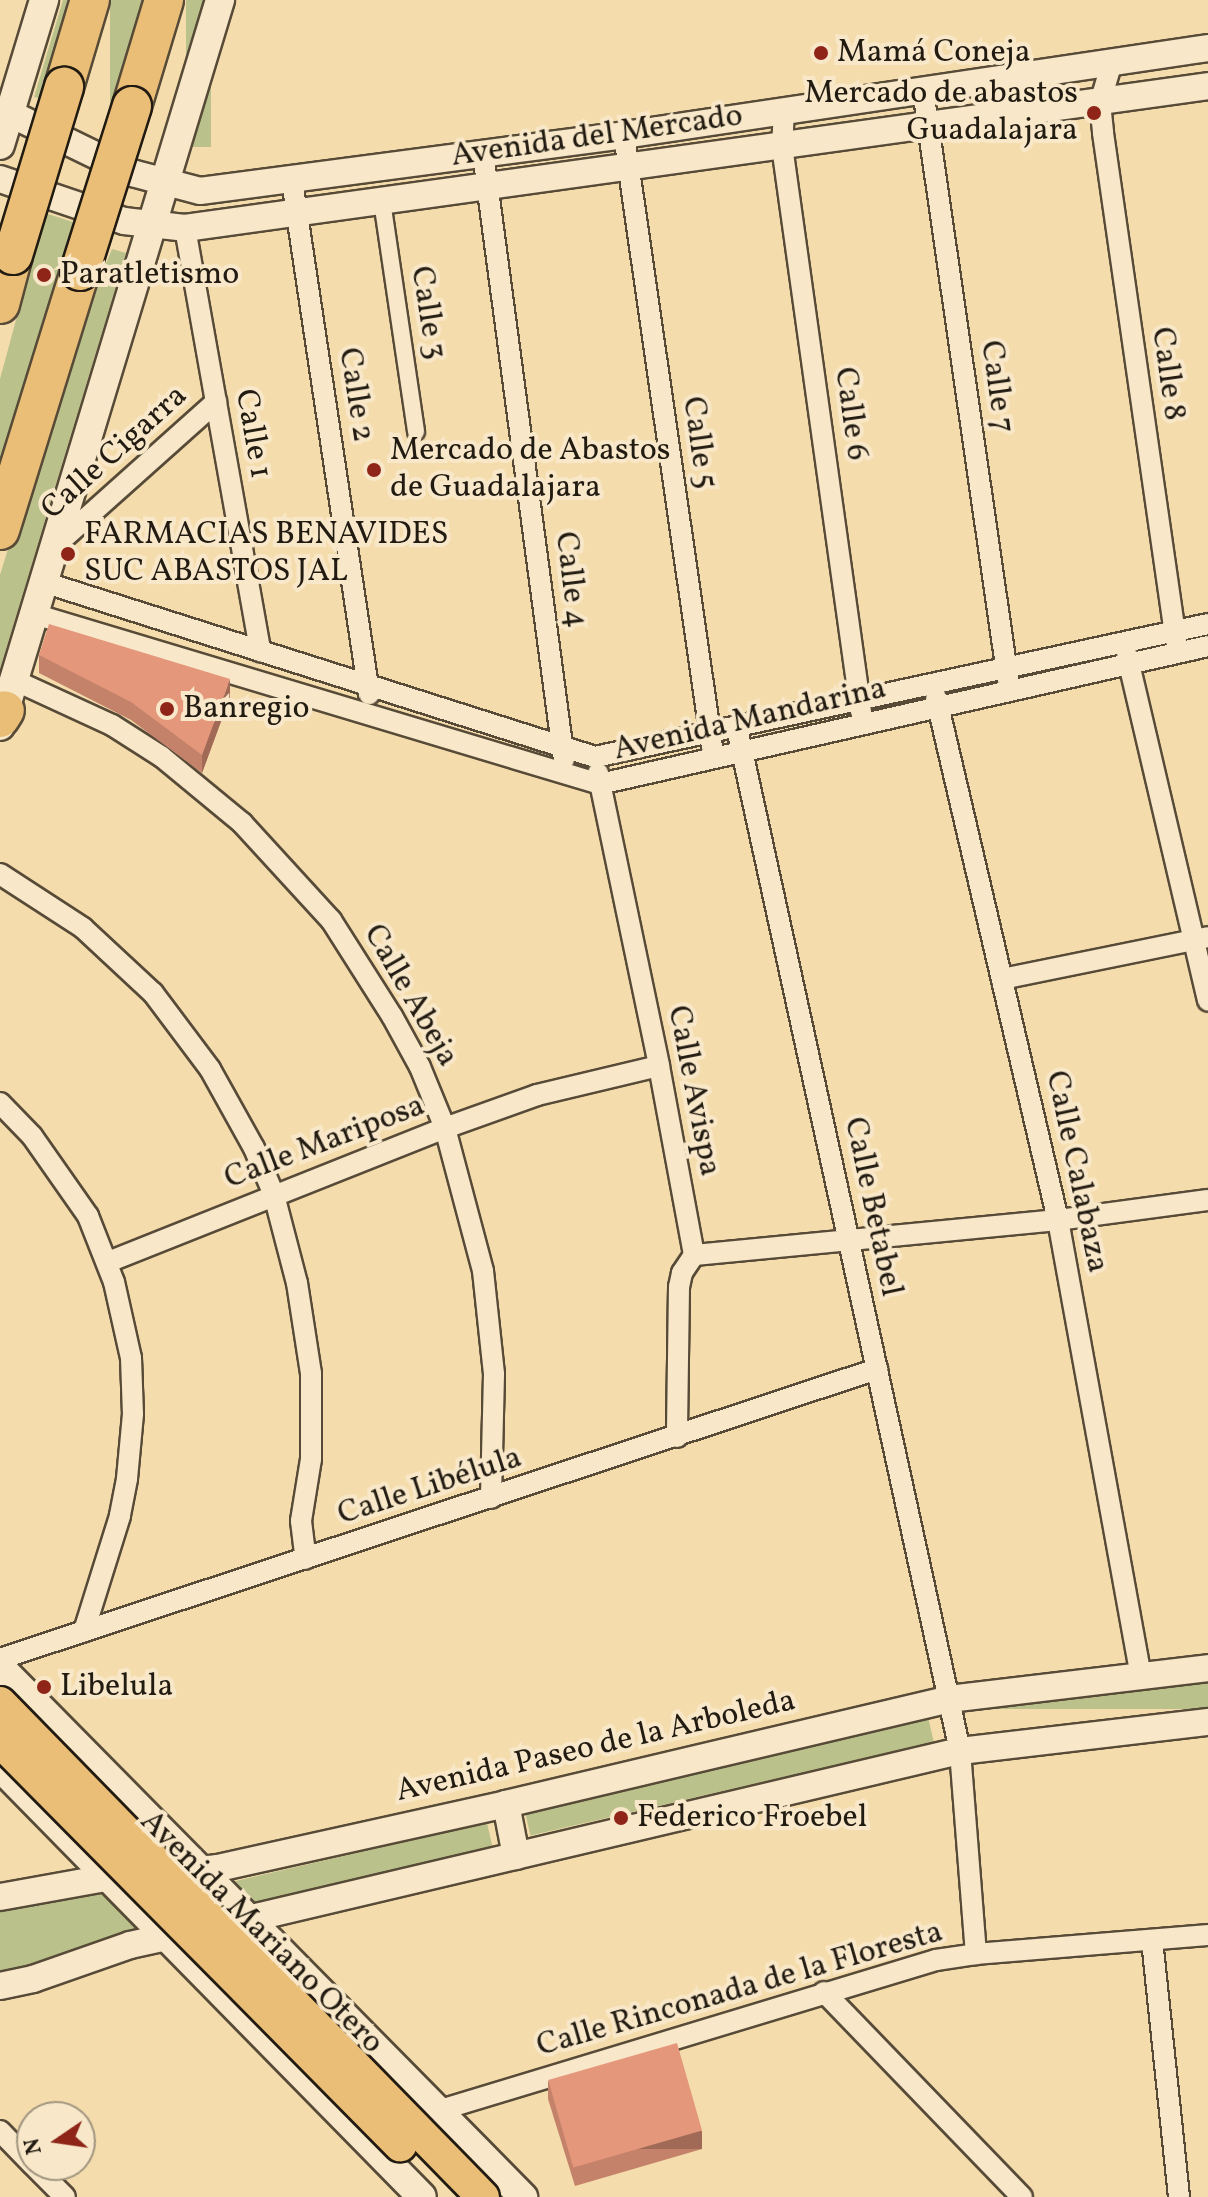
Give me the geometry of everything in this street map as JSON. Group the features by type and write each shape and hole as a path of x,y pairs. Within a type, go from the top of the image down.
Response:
{"highway":[{"path":"0,304 90,0"},
{"path":"0,530 164,0"}],"main road":[{"path":"0,145 5,113 44,0"},
{"path":"5,708 220,0"},
{"name":"Avenida Mariano Otero","path":"0,1667 523,2197"},
{"name":"Avenida Mariano Otero","path":"0,1703 483,2197"},
{"path":"0,1732 198,1930"},
{"name":"Avenida Mariano Otero","path":"0,1741 452,2197"},
{"path":"0,1767 422,2197"}],"street":[{"name":"Avenida del Mercado","path":"5,113 132,173 200,191 624,135 1208,48"},
{"name":"Calle 8","path":"1100,103 1112,62"},
{"name":"Calle 8","path":"1084,66 1100,103 1174,631 1180,653"},
{"name":"Avenida del Mercado","path":"0,179 124,221 185,228 1208,86"},
{"name":"Calle 7","path":"923,90 1010,693"},
{"name":"Calle 6","path":"784,110 782,146 863,726"},
{"name":"Calle 5","path":"624,135 709,734 715,758"},
{"name":"Calle 4","path":"483,153 567,777"},
{"name":"Calle 2","path":"292,181 370,685 367,714"},
{"name":"Calle 3","path":"382,201 416,432"},
{"name":"Calle 1","path":"185,228 260,651"},
{"name":"Calle Cigarra","path":"53,548 216,402"},
{"name":"Avenida Mandarina","path":"43,582 595,757 1208,624"},
{"name":"Avenida Mandarina","path":"34,614 567,777 600,784 1208,646"},
{"path":"1124,642 1201,938 1208,1001"},
{"name":"Calle Calabaza","path":"933,685 1058,1220 1141,1676"},
{"name":"Calle Abeja","path":"5,708 112,725 162,757 242,823 284,866 331,920 361,964 420,1067 445,1128 473,1227 490,1326 494,1422 491,1498"},
{"name":"Calle Betabel","path":"737,728 960,1751 976,1954"},
{"name":"Calle Avispa","path":"595,757 659,1066 694,1255"},
{"path":"0,874 83,928 122,962 173,1017 231,1102 274,1195 297,1283 311,1373 311,1459 301,1521 306,1559"},
{"path":"1002,979 1201,938"},
{"name":"Calle Mariposa","path":"108,1262 445,1128 537,1095 659,1066"},
{"path":"0,1103 32,1136 76,1196 108,1262 131,1358 132,1437 120,1516 84,1631"},
{"path":"677,1437 679,1287 682,1273 694,1255 1058,1220 1208,1200"},
{"name":"Calle Libélula","path":"0,1659 877,1369"},
{"name":"Avenida Paseo de la Arboleda","path":"0,1897 105,1875 199,1871 506,1804 949,1699 1208,1668"},
{"path":"0,1986 166,1937 960,1751 1208,1722"},
{"path":"506,1804 516,1856"},
{"name":"Calle Rinconada de la Floresta","path":"437,2111 910,1966 976,1954 1208,1935"},
{"path":"1152,1940 1179,2197"},
{"path":"824,1992 1022,2197"},
{"path":"0,2131 16,2147"},
{"path":"49,2181 65,2197"}],"green space":[{"path":"63,0 74,0 43,99 34,97"},
{"path":"110,0 149,0 149,124 110,124"},
{"path":"186,0 211,0 211,147 186,147"},
{"path":"45,213 79,224 0,483 0,379"},
{"path":"112,249 126,253 0,669 0,575 67,358"},
{"path":"984,1683 1208,1683 1208,1709 984,1709"},
{"path":"928,1717 934,1742 530,1835 525,1810"},
{"path":"487,1823 493,1849 240,1908 234,1881"},
{"path":"104,1886 144,1926 23,1970 0,1974 0,1908"}],"building":[{"name":"Banregio","path":"49,624 230,679 202,755 131,702 39,655"},
{"path":"677,2043 702,2130 573,2167 548,2080"}],"place":[{"name":"Mamá Coneja","path":"821,53"},
{"name":"Mercado de abastos Guadalajara","path":"1094,113"},
{"name":"Paratletismo","path":"44,275"},
{"name":"Mercado de Abastos de Guadalajara","path":"374,470"},
{"name":"FARMACIAS BENAVIDES SUC ABASTOS JAL","path":"68,554"},
{"name":"Banregio","path":"167,709"},
{"name":"Libelula","path":"44,1687"},
{"name":"Federico Froebel","path":"621,1818"}]}
